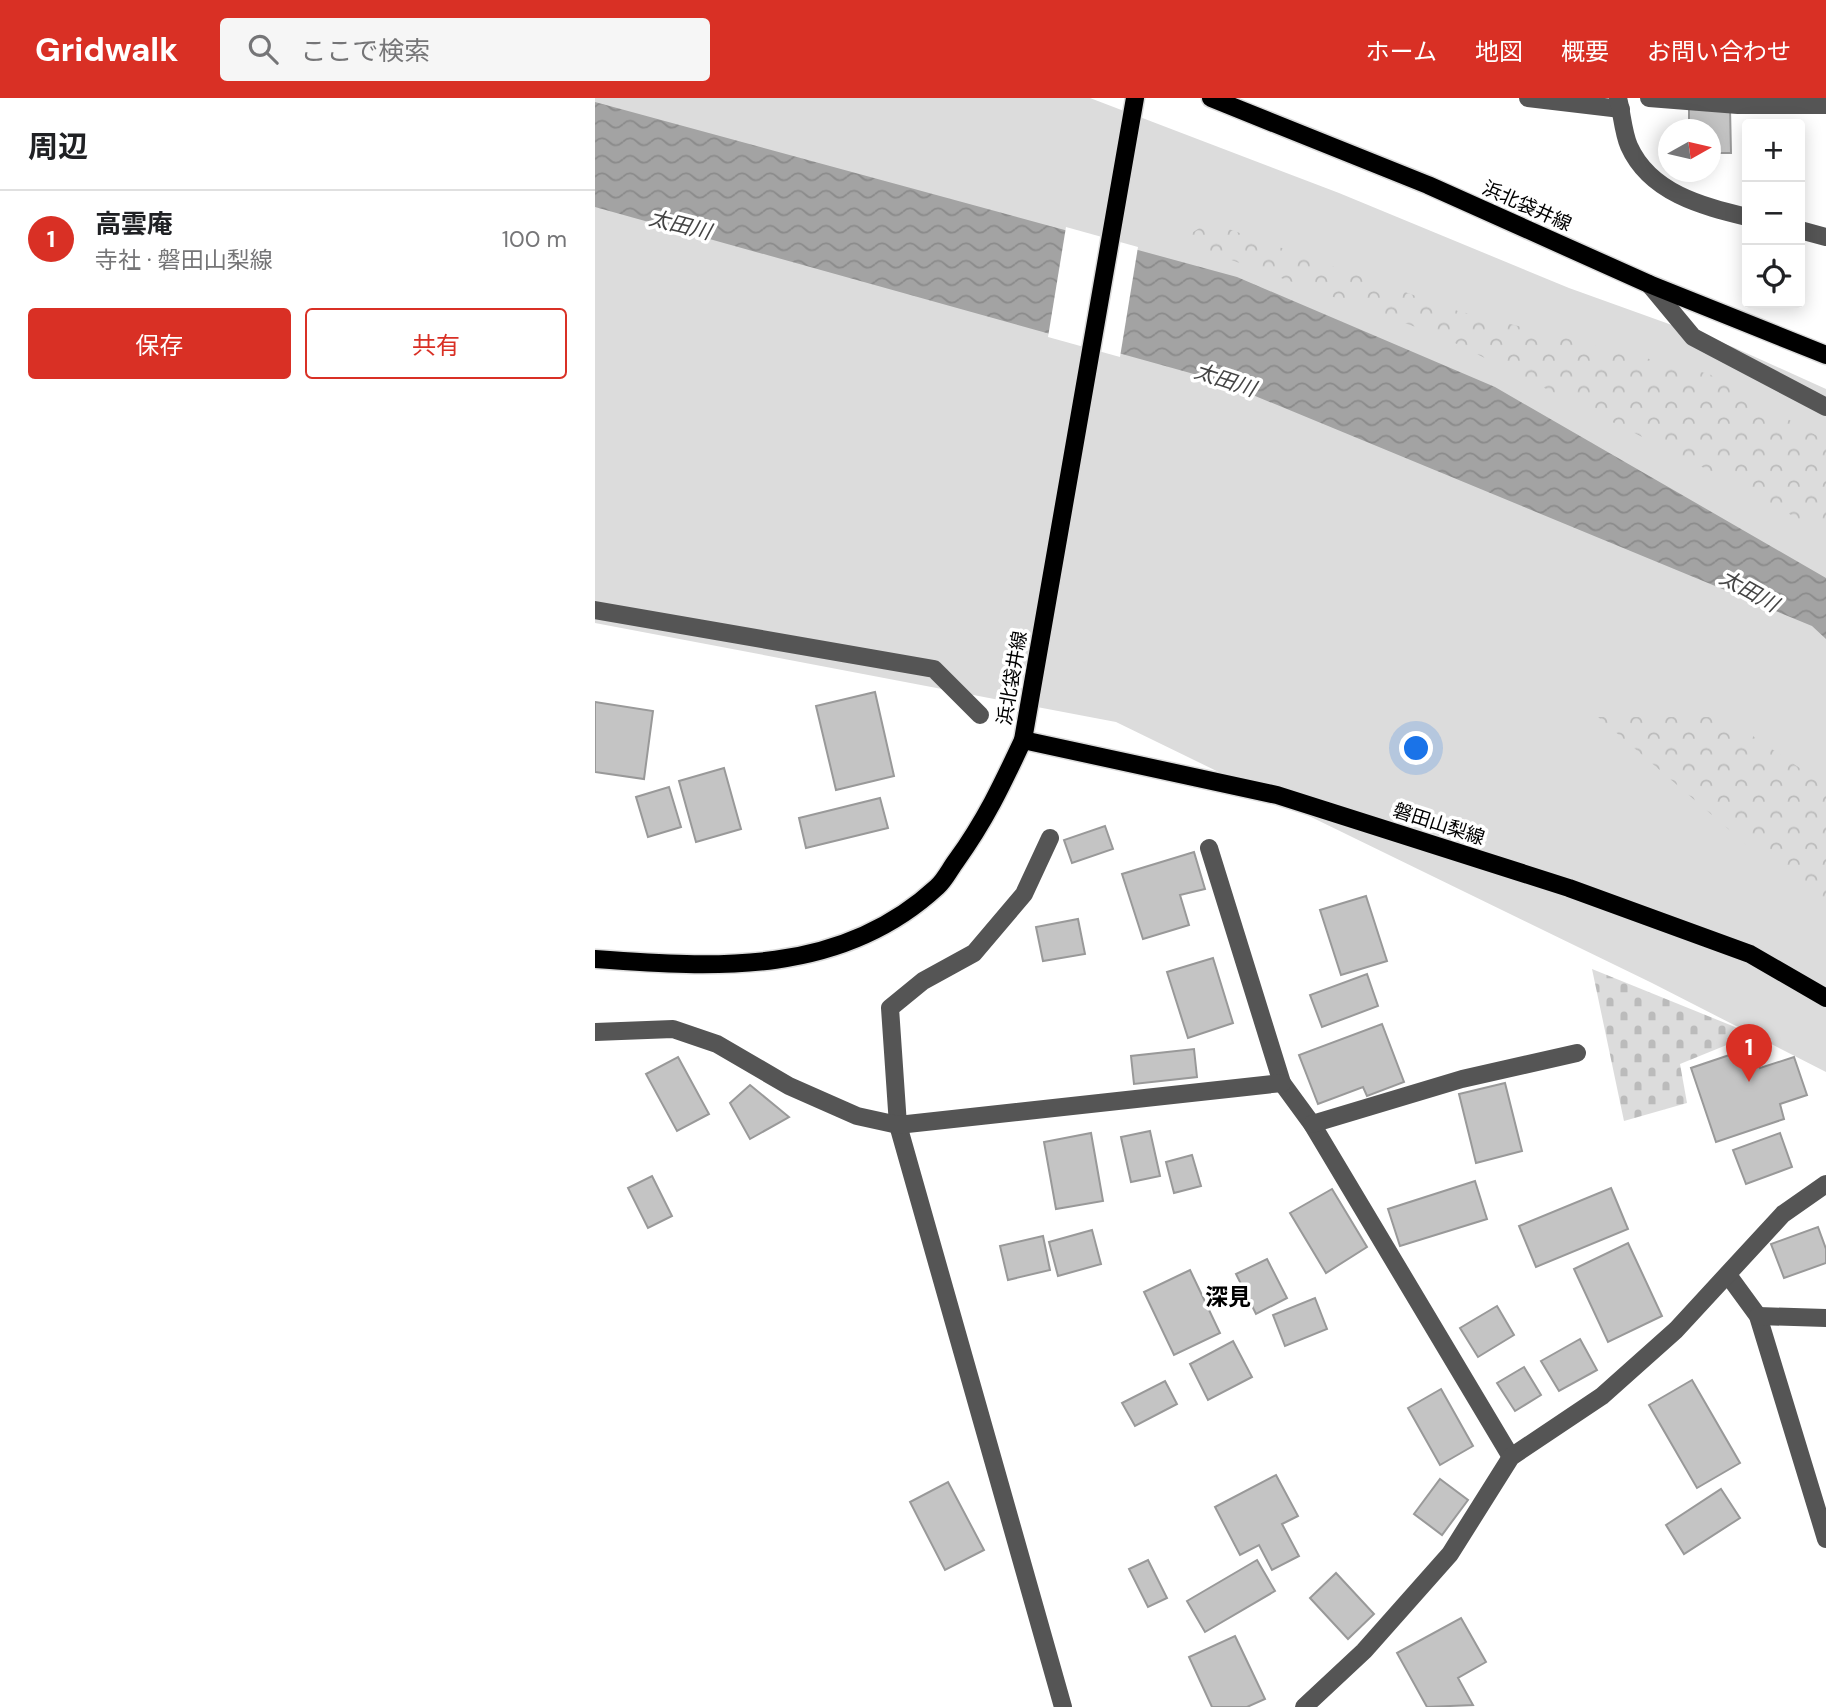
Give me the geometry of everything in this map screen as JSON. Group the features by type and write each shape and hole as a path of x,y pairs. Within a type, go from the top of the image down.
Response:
{"main road":[{"name":"浜北袋井線","path":"595,959 694,966 794,959 876,932 939,886 985,821 1023,740 1135,98"},
{"name":"浜北袋井線","path":"1211,98 1428,185 1649,284 1826,355"},
{"name":"磐田山梨線","path":"1023,740 1277,795 1556,883 1750,954 1826,998"}],"street":[{"path":"1528,98 1619,104 1629,146 1664,188 1705,206 1742,216"},
{"path":"1649,98 1738,105 1826,106"},
{"path":"1805,231 1826,237"},
{"path":"1649,284 1693,337 1826,407"},
{"path":"595,611 934,669 980,715"},
{"path":"1050,838 1024,894 974,953 923,981 890,1008 898,1125 1063,1707"},
{"path":"1209,848 1282,1083 1312,1124 1511,1457"},
{"path":"595,1032 673,1029 717,1044 789,1086 857,1116 898,1125 1282,1083"},
{"path":"1312,1124 1462,1079 1577,1053"},
{"path":"1304,1707 1364,1651 1450,1554 1511,1457 1602,1396 1676,1330 1783,1214 1826,1184"},
{"path":"1728,1275 1758,1316 1826,1539"},
{"path":"1758,1316 1826,1318"}],"green space":[{"path":"595,98 1090,98 1339,193 1569,288 1733,347 1826,389 1826,1072 1652,983 1116,722 595,623"},
{"path":"1209,222 1458,311 1709,374 1826,441 1826,534 1716,474 1443,337 1179,241"},
{"path":"1598,717 1725,717 1826,786 1826,913"},
{"path":"1592,969 1740,1029 1734,1042 1680,1064 1687,1103 1624,1121"}],"water":[{"name":"太田川","path":"595,102 1237,277 1495,387 1826,578 1826,639 1812,626 1219,381 595,207"}],"pier":[{"path":"1066,227 1138,247 1120,357 1048,337"}],"building":[{"path":"1730,108 1731,153 1721,153 1721,119 1689,119 1689,109"},
{"path":"875,692 894,776 836,790 816,706"},
{"path":"595,702 653,711 644,779 595,772"},
{"path":"724,768 741,829 696,842 679,781"},
{"path":"669,787 681,827 648,837 636,797"},
{"path":"880,798 888,828 806,848 799,818"},
{"path":"1105,826 1113,849 1072,863 1064,840"},
{"path":"1194,852 1205,889 1180,895 1189,925 1143,939 1122,874"},
{"path":"1366,896 1387,961 1341,975 1320,910"},
{"path":"1078,919 1085,954 1043,961 1036,927"},
{"path":"1213,958 1233,1023 1188,1038 1167,972"},
{"path":"1367,974 1378,1006 1322,1027 1310,995"},
{"path":"1382,1024 1404,1082 1367,1096 1363,1087 1318,1104 1299,1055"},
{"path":"1753,1047 1760,1068 1794,1057 1807,1095 1780,1104 1784,1119 1716,1142 1691,1068"},
{"path":"1194,1049 1197,1077 1134,1084 1131,1056"},
{"path":"678,1057 709,1114 677,1131 646,1074"},
{"path":"1505,1083 1522,1151 1476,1163 1459,1094"},
{"path":"750,1085 789,1117 750,1139 730,1103"},
{"path":"1150,1131 1160,1176 1131,1182 1121,1137"},
{"path":"1091,1133 1103,1201 1056,1209 1044,1142"},
{"path":"1780,1133 1792,1167 1746,1184 1733,1150"},
{"path":"1192,1155 1201,1186 1174,1193 1166,1162"},
{"path":"652,1176 672,1216 648,1228 628,1188"},
{"path":"1475,1181 1487,1219 1400,1246 1388,1209"},
{"path":"1611,1188 1628,1229 1536,1267 1519,1226"},
{"path":"1332,1189 1367,1247 1326,1273 1290,1213"},
{"path":"1818,1227 1826,1249 1826,1263 1784,1278 1771,1244"},
{"path":"1092,1230 1101,1264 1058,1276 1049,1242"},
{"path":"1043,1236 1050,1270 1008,1280 1000,1246"},
{"path":"1628,1243 1662,1316 1608,1342 1574,1269"},
{"path":"1267,1259 1287,1298 1256,1314 1236,1274"},
{"path":"1190,1270 1220,1333 1174,1355 1144,1292"},
{"path":"1315,1298 1327,1329 1285,1346 1273,1315"},
{"path":"1497,1306 1514,1335 1478,1357 1460,1328"},
{"path":"1580,1339 1597,1370 1559,1391 1541,1361"},
{"path":"1233,1341 1252,1377 1208,1400 1190,1364"},
{"path":"1524,1367 1541,1395 1515,1411 1497,1383"},
{"path":"1692,1380 1740,1463 1697,1488 1649,1405"},
{"path":"1165,1381 1177,1404 1135,1426 1122,1403"},
{"path":"1441,1389 1473,1446 1440,1465 1408,1408"},
{"path":"1276,1475 1298,1516 1282,1524 1299,1556 1272,1570 1259,1545 1240,1555 1215,1507"},
{"path":"1440,1479 1468,1500 1442,1535 1414,1514"},
{"path":"948,1482 984,1550 945,1570 910,1502"},
{"path":"1721,1489 1740,1518 1684,1554 1666,1525"},
{"path":"1148,1560 1167,1598 1148,1607 1129,1569"},
{"path":"1257,1560 1275,1591 1205,1632 1187,1601"},
{"path":"1336,1573 1374,1614 1348,1639 1310,1598"},
{"path":"1461,1618 1486,1662 1458,1678 1473,1705 1427,1707 1397,1653"},
{"path":"1235,1636 1265,1699 1247,1707 1212,1707 1189,1657"}],"place":[{"name":"高雲庵","path":"1749,1082"}],"district":[{"name":"深見","path":"1228,1297"}]}
